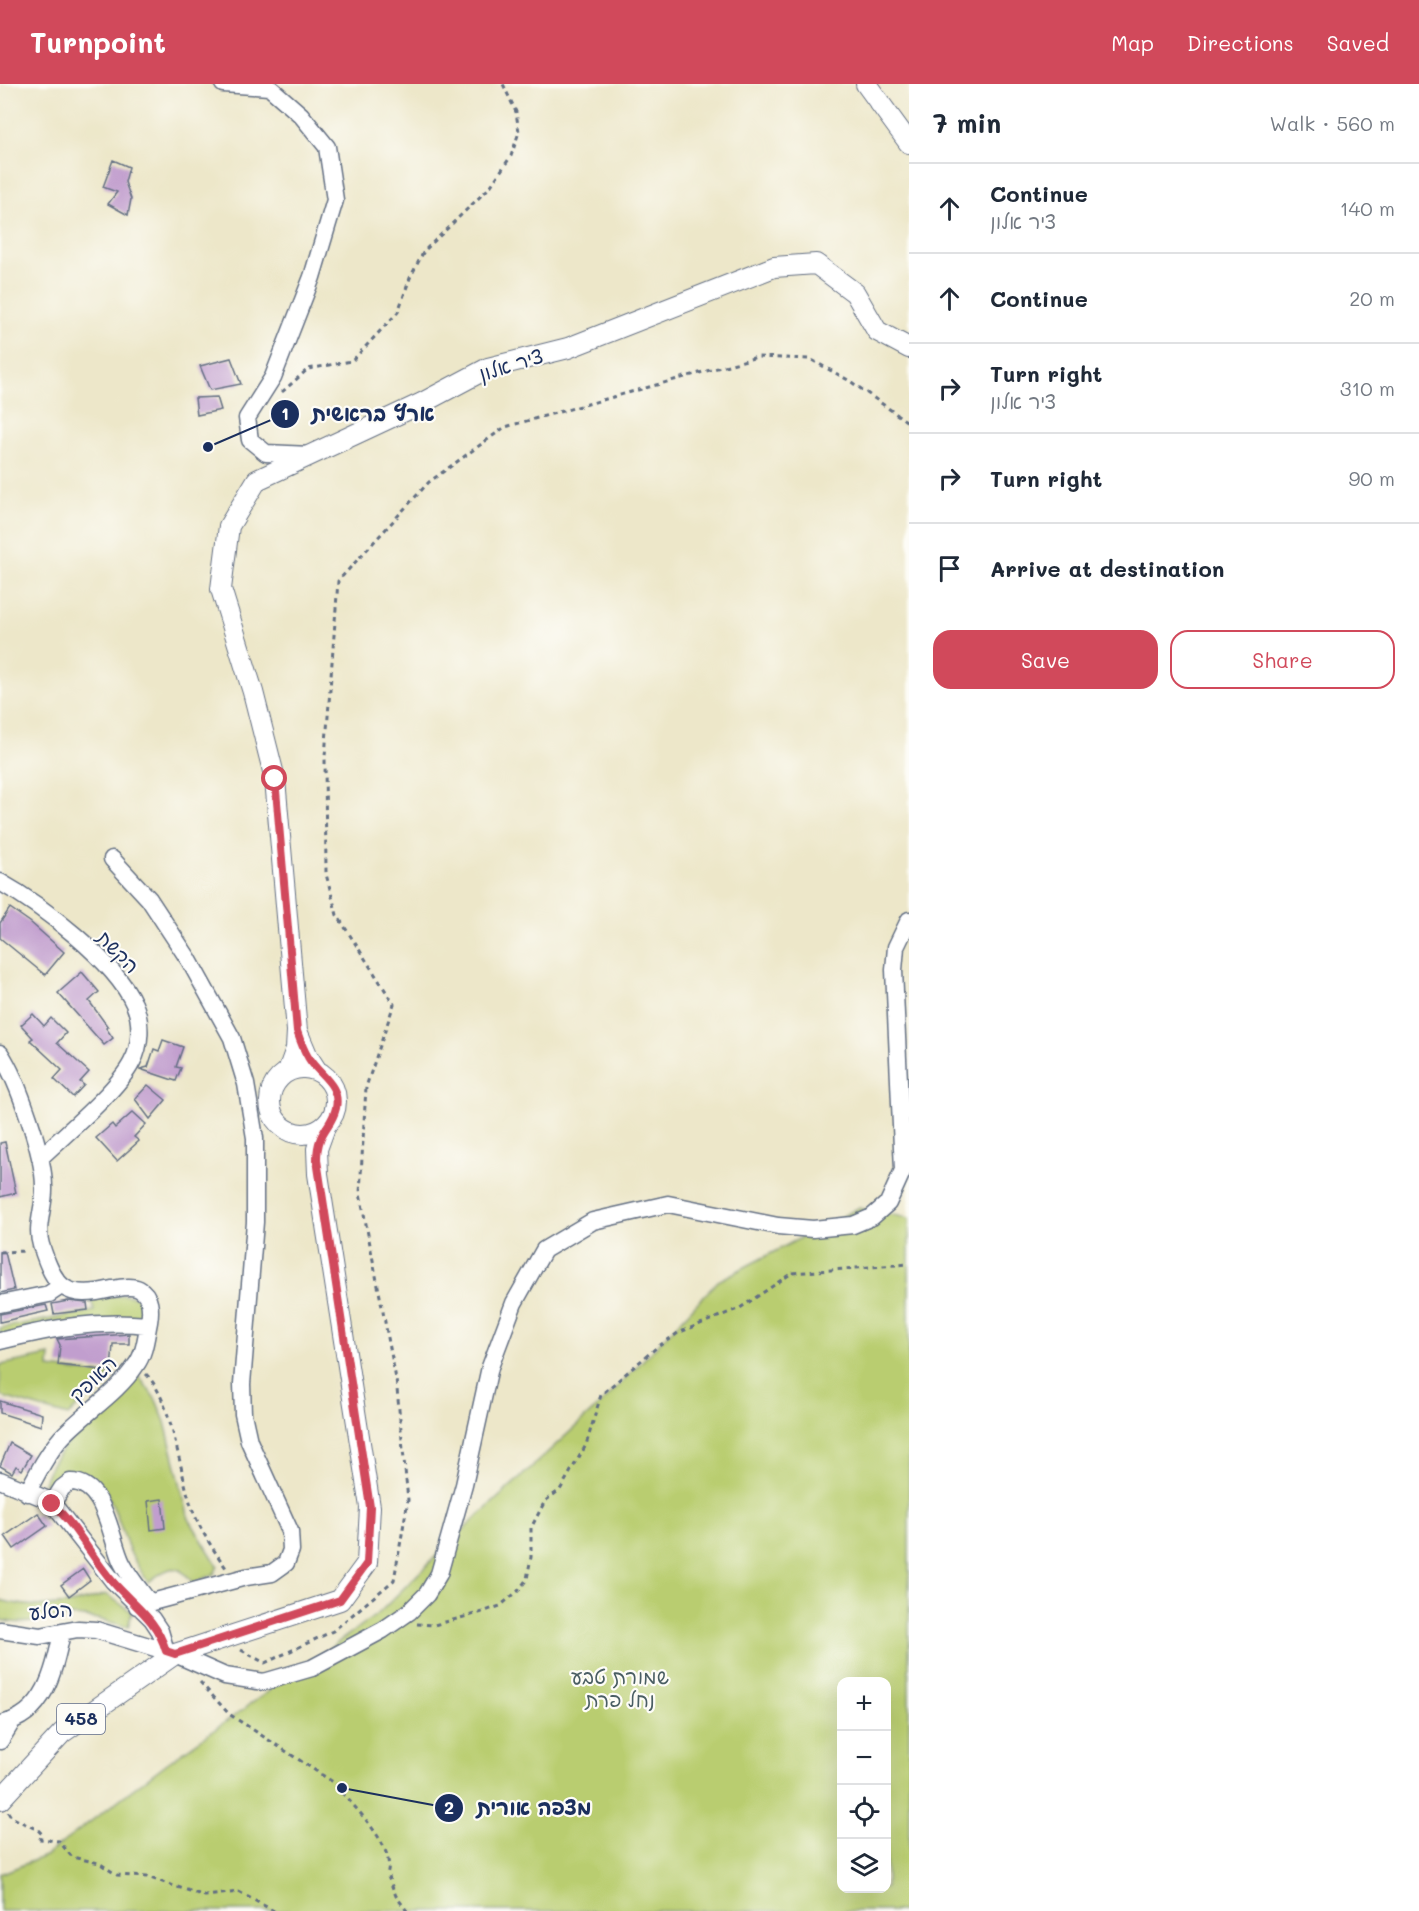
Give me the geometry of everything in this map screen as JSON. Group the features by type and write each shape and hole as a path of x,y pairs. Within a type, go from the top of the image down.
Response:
{"main road":[{"path":"866,84 909,143"},
{"name":"ציר אלון","path":"288,1071 296,1049 297,1031 275,779 253,692 220,589 229,526 257,480 422,403 488,368 568,348 774,267 816,264 855,293 877,331 909,348"},
{"name":"ציר אלון","path":"297,1031 317,1071"},
{"path":"303,1068 317,1071 333,1086 337,1101 333,1115 325,1127 311,1134 290,1131 278,1122 270,1102 273,1087 288,1071 303,1068"},
{"name":"458","path":"5,1803 62,1733 171,1652 221,1639 340,1600 367,1563 370,1507 318,1174 317,1149 325,1127"},
{"name":"458","path":"290,1131 300,1142 318,1174"}],"street":[{"path":"223,84 269,87 301,115 327,147 335,200 312,277 273,377 247,418 250,440 266,453 310,455"},
{"path":"112,859 149,899 189,960 232,1038 246,1084 255,1138 255,1222 242,1384 243,1414 249,1441 290,1532 291,1550 286,1563 272,1573 234,1580 143,1604"},
{"name":"הקשת","path":"0,882 23,895 65,928 124,985 135,1006 139,1023 136,1054 124,1074 40,1158"},
{"name":"הסלע","path":"0,1630 40,1636 78,1629 96,1630 171,1652 225,1676 264,1682 312,1668 398,1620 427,1594 439,1574 464,1485 490,1367 514,1303 544,1250 593,1221 668,1204 778,1226 813,1229 853,1225 872,1217 888,1203 903,1170 894,970 896,947 909,920"},
{"path":"0,1053 14,1077 40,1158 45,1185 38,1231 43,1251 56,1282 61,1286 49,1294 0,1305"},
{"name":"האופק","path":"27,1492 60,1439 137,1365 144,1347 150,1314 148,1297 139,1289 125,1287 81,1295 69,1292 61,1286"},
{"path":"0,1341 70,1325 111,1321 148,1325"},
{"path":"0,1480 46,1499 52,1504 71,1525 113,1581 143,1604"},
{"path":"52,1504 62,1488 70,1482 84,1484 97,1497 122,1564 171,1652"},
{"path":"0,1741 7,1722 32,1708 50,1682 62,1632"}],"path":[{"path":"280,395 308,369 352,361 398,312 410,278 424,251 490,187 511,156 519,132 516,112 503,84"},
{"path":"221,1639 265,1663 333,1631 394,1580 408,1500 396,1378 360,1193 366,1087 394,1004 337,915 326,874 325,756 338,581 429,482 505,427 757,357 810,359 850,381 909,423"},
{"path":"0,1252 43,1251"},
{"path":"398,1620 434,1625 500,1606 518,1591 527,1579 531,1557 531,1528 545,1500 560,1490 586,1445 601,1395 656,1348 678,1333 740,1308 792,1273 909,1264"},
{"path":"137,1365 152,1380 161,1399 192,1508 207,1541 234,1580"},
{"path":"198,1680 229,1714 342,1788"},
{"path":"333,1782 385,1845 391,1864 387,1874 407,1911"},
{"path":"5,1803 11,1817 42,1833 40,1839 60,1841 72,1857 99,1863 117,1875 147,1877 205,1896 239,1892 274,1911"}],"green space":[{"name":"שמורת טבע נחל פרת","path":"858,1208 909,1218 909,1911 0,1911 0,1874 45,1856 166,1764 379,1613 453,1539 609,1396 718,1281"},
{"path":"133,1296 142,1301 144,1308 139,1317 0,1337 0,1328 94,1311 91,1299"},
{"path":"50,1355 49,1368 111,1375 68,1416 0,1396 0,1365"},
{"path":"139,1376 156,1400 165,1422 189,1519 218,1566 214,1574 193,1583 177,1569 167,1570 148,1582 131,1554 106,1492 88,1475 76,1473 51,1487 44,1483 59,1453 71,1439"},
{"path":"106,1594 132,1612 128,1627 78,1616 25,1622 0,1620 0,1600 27,1605 53,1606 80,1602"}],"building":[{"path":"113,160 129,167 125,182 131,199 128,215 108,204 117,192 103,187"},
{"path":"231,358 241,384 210,390 200,366"},
{"path":"217,397 221,410 197,415 195,398"},
{"path":"10,908 64,952 45,975 0,938 0,923"},
{"path":"82,972 99,992 89,1001 113,1038 104,1045 58,993"},
{"path":"33,1014 44,1026 51,1018 66,1033 57,1043 89,1072 80,1082 84,1085 73,1097 54,1079 62,1070 30,1040 33,1038 21,1025"},
{"path":"163,1040 183,1047 176,1067 181,1068 176,1081 140,1069 148,1067 154,1049 159,1051"},
{"path":"148,1085 166,1100 150,1119 135,1099"},
{"path":"133,1112 146,1124 134,1137 139,1141 117,1161 96,1138 112,1124 115,1128"},
{"path":"5,1142 16,1193 0,1197 0,1143"},
{"path":"0,1252 5,1252 14,1290 0,1293"},
{"path":"68,1301 87,1303 88,1310 54,1314 52,1304"},
{"path":"46,1305 48,1311 0,1322 0,1314"},
{"path":"129,1334 129,1344 113,1344 111,1371 58,1365 60,1345 57,1339"},
{"path":"0,1401 42,1414 41,1426 0,1413"},
{"path":"10,1443 31,1455 22,1470 16,1466 12,1473 0,1466"},
{"path":"162,1499 165,1528 151,1530 148,1501"},
{"path":"38,1513 47,1526 14,1549 5,1536"},
{"path":"83,1569 90,1580 69,1596 61,1585"}],"place":[{"name":"ארץ בראשית","path":"208,447"},
{"name":"מצפה אורית","path":"342,1788"}],"route":[{"path":"52,1504 71,1525 113,1581 152,1619 160,1631 166,1651 175,1654 340,1600 367,1563 370,1507 317,1160 319,1140 333,1115 337,1101 333,1086 324,1075 317,1071 297,1031 275,779"}]}
